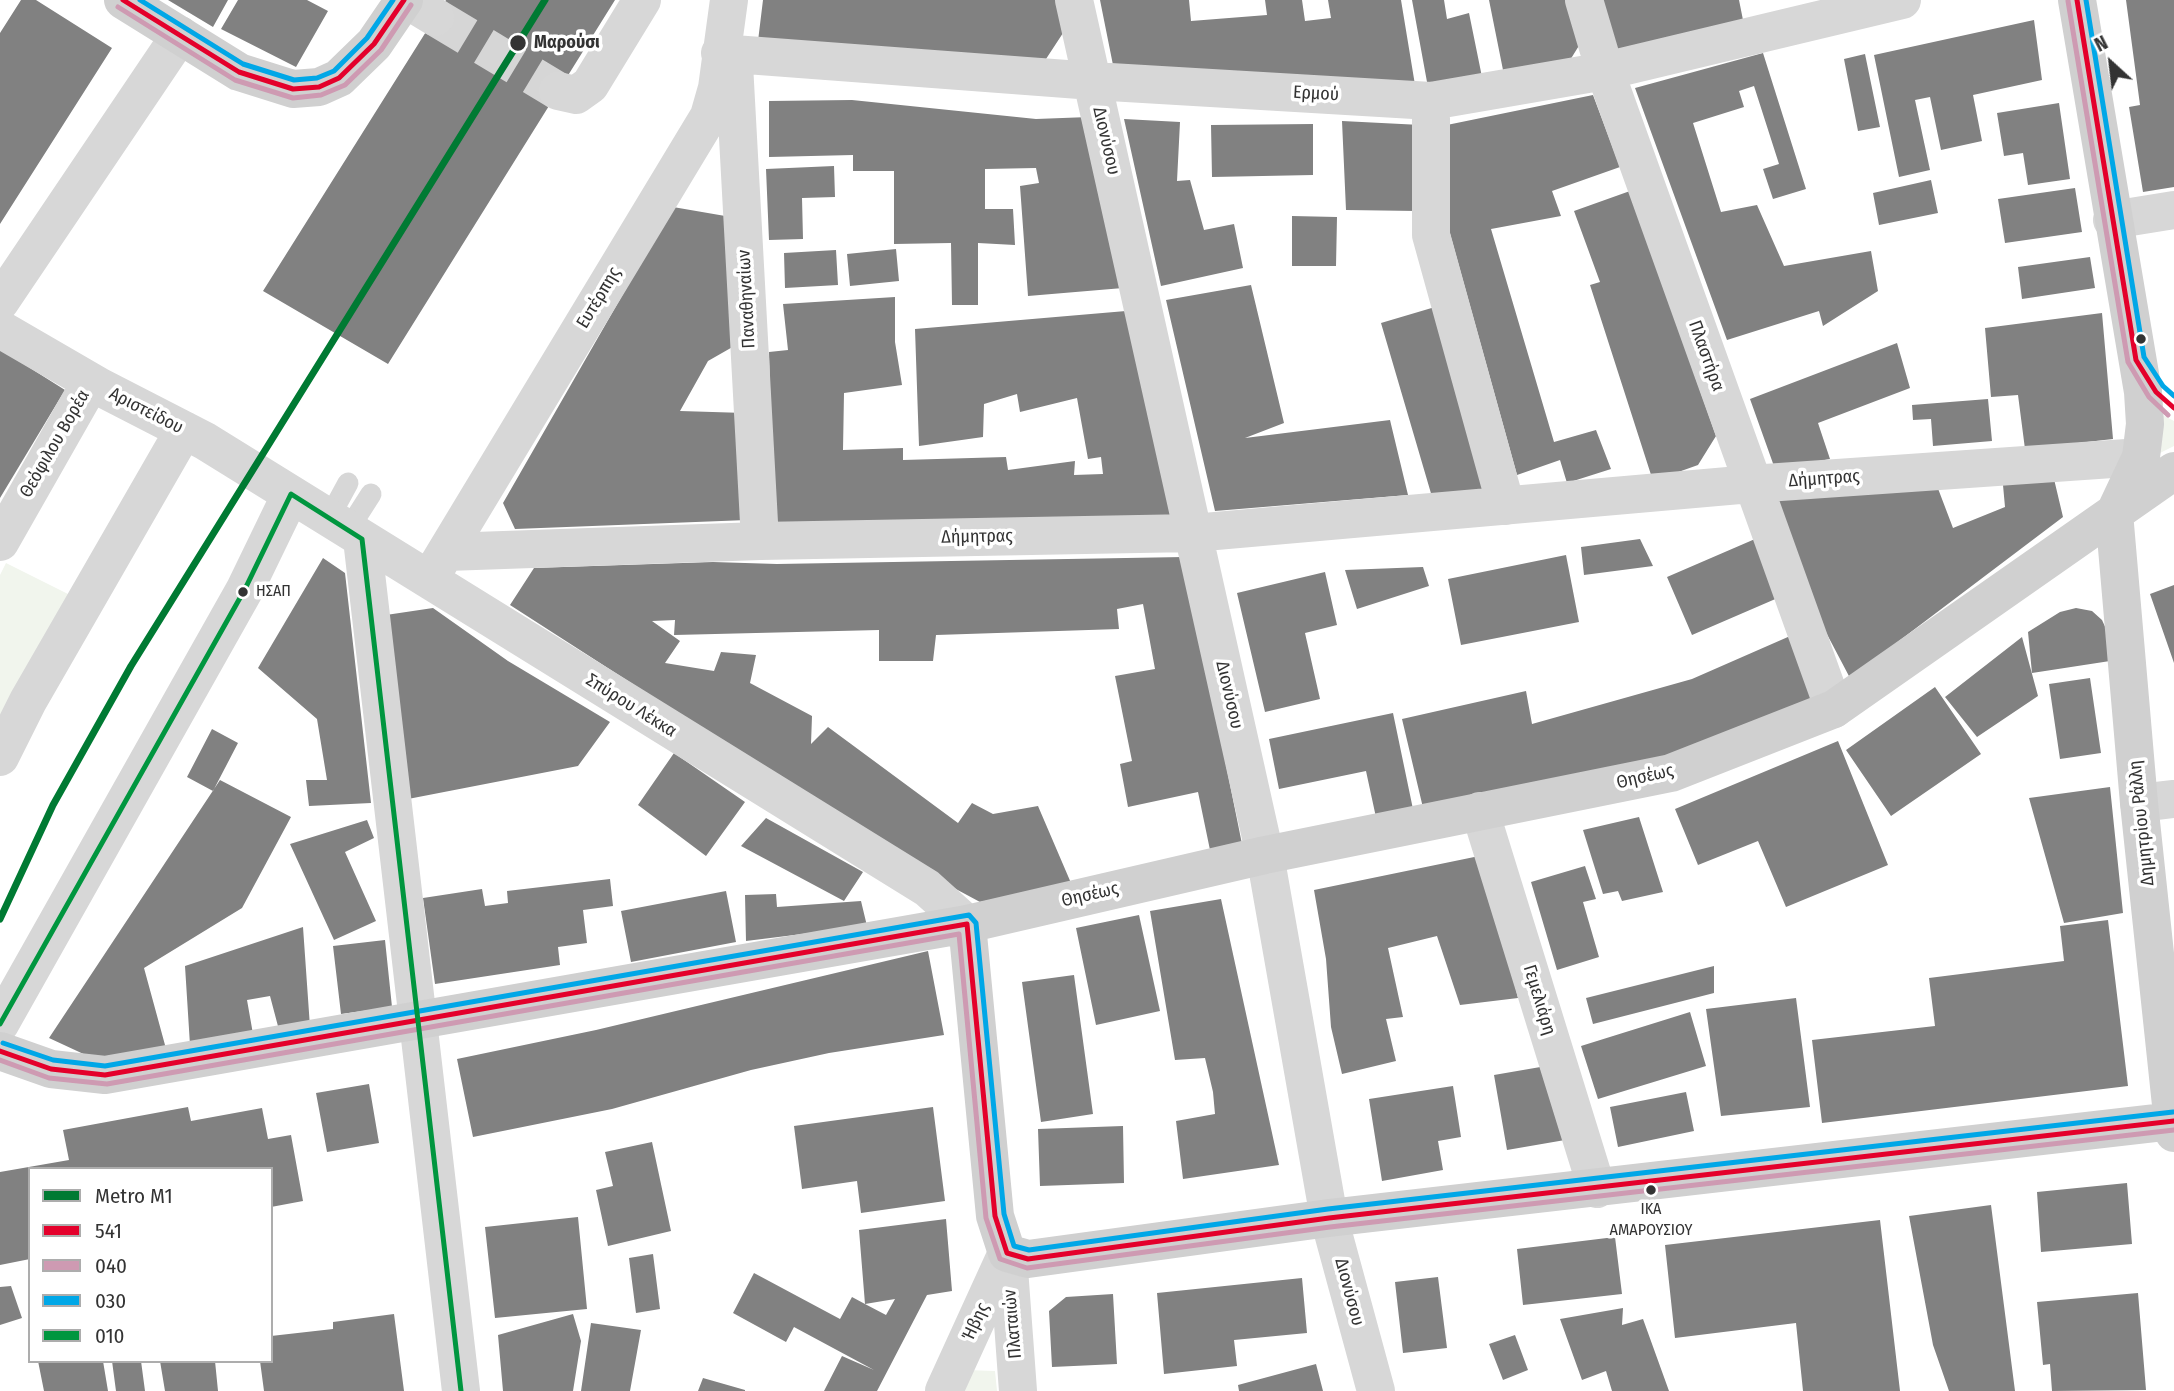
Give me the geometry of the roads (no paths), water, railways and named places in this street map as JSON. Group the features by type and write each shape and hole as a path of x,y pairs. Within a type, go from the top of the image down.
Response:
{"main road":[{"path":"123,0 239,72 293,89 319,87 339,78 415,6"},
{"path":"2077,0 2143,402 2158,464"},
{"path":"2136,360 2156,392 2174,408"},
{"name":"Θησέως","path":"0,1051 51,1069 105,1075 420,1022 967,924 1265,855 1671,773 1834,709 2114,513 2158,464"},
{"name":"Δημητρίου Ράλλη","path":"2114,513 2157,801 2174,1125"},
{"name":"Πλαταιών","path":"967,924 995,1216 1007,1253"},
{"path":"1007,1253 1028,1259 1329,1219 2174,1125"}],"street":[{"path":"558,91 576,95 590,85 642,0"},
{"name":"Ευτέρπης","path":"437,567 709,116 727,55 729,0"},
{"name":"Διονύσου","path":"1074,0 1265,855 1329,1219 1376,1391"},
{"name":"Πλαστήρα","path":"1584,0 1605,71 1751,484 1834,709"},
{"name":"Ερμού","path":"727,55 1431,101 1605,71 1902,0"},
{"path":"0,302 180,35"},
{"name":"Παναθηναίων","path":"727,55 760,541"},
{"path":"1431,101 1431,235 1506,506"},
{"path":"2112,220 2174,210"},
{"name":"Αριστείδου","path":"0,330 91,382 184,430 291,494"},
{"name":"Θεόφιλου Βορέα","path":"0,542 91,382"},
{"path":"0,757 27,701 184,430"},
{"name":"Δήμητρας","path":"437,567 760,541 1193,533 1751,484 2158,464"},
{"path":"0,1024 245,589 291,494"},
{"name":"Σπύρου Λέκκα","path":"291,494 346,529 437,567 927,888 967,924"},
{"path":"346,529 420,1022 461,1391"},
{"name":"Γεμελιάρη","path":"1480,811 1597,1189"},
{"name":"Ήβης","path":"944,1391 1007,1253"},
{"name":"Πλαταιών","path":"1007,1253 1018,1391"}],"lane":[{"path":"346,529 348,483"},
{"path":"346,529 371,494"}],"tunnel":[{"path":"435,17 558,91"}],"metro line":[{"name":"Μ1","path":"0,919 53,805 131,666 545,0"}],"place":[{"name":"Μαρούσι","path":"518,43"},
{"name":"ΗΣΑΠ","path":"243,592"},
{"name":"ΙΚΑ ΑΜΑΡΟΥΣΙΟΥ","path":"1651,1190"}]}
